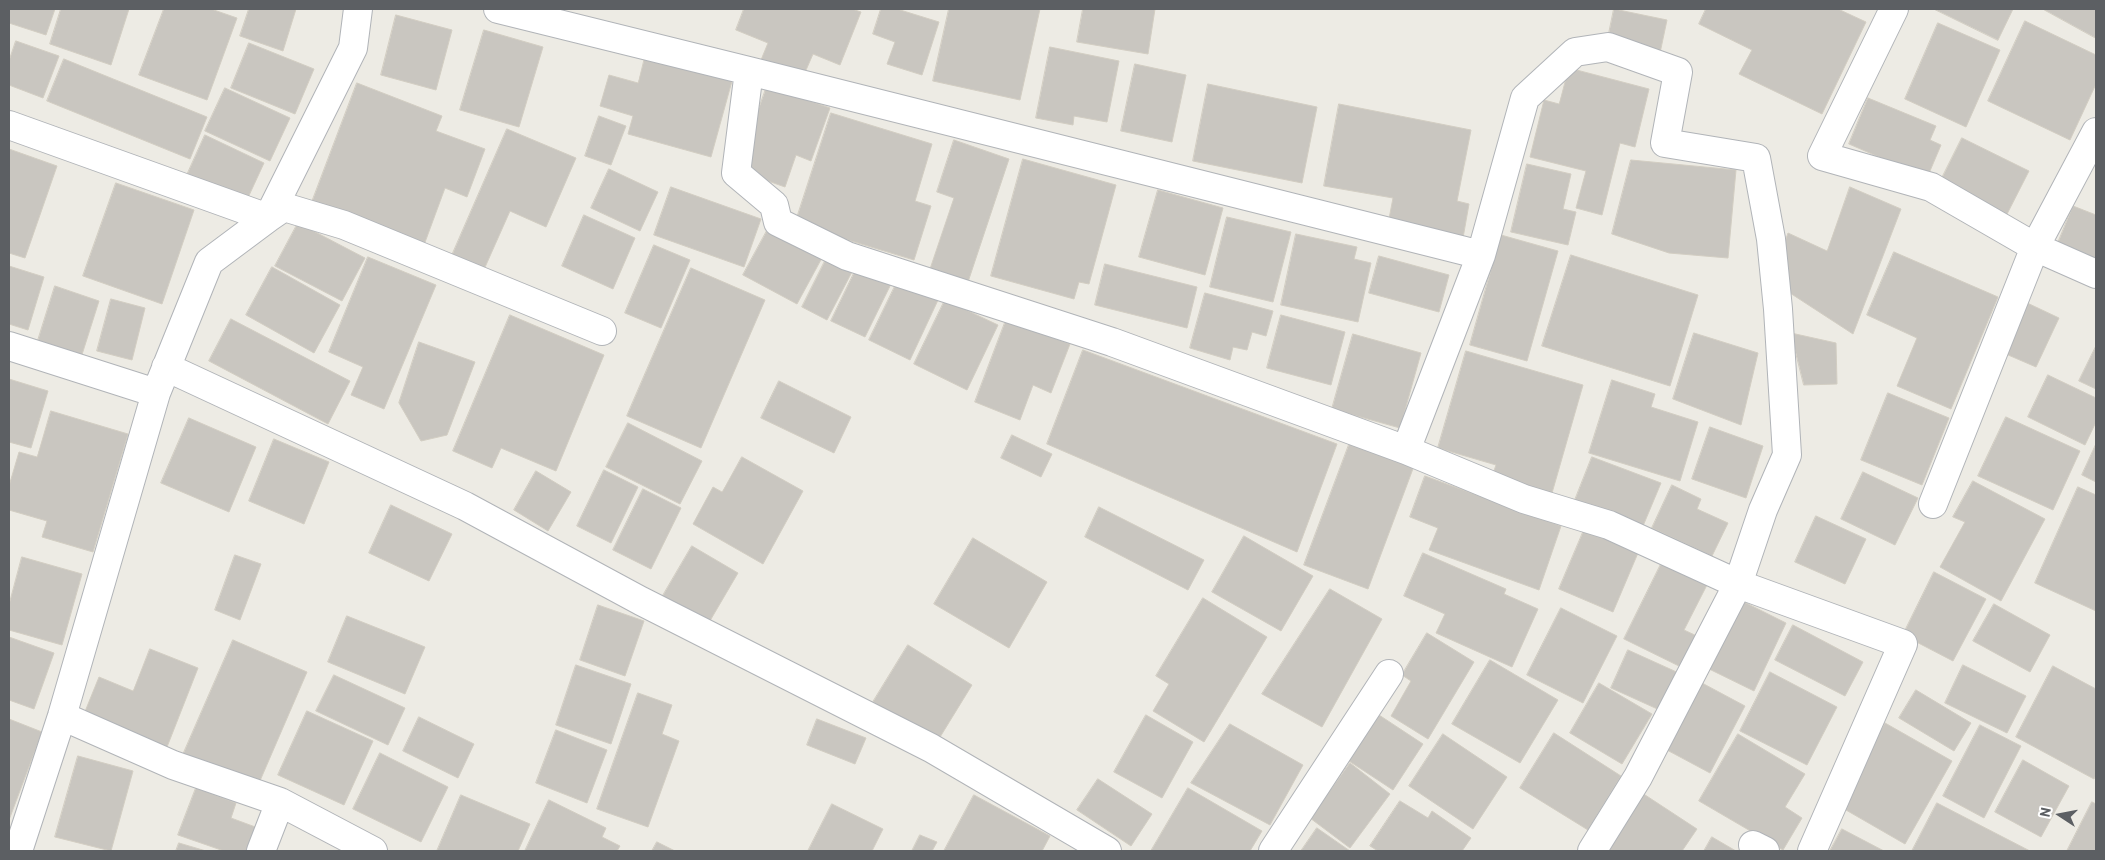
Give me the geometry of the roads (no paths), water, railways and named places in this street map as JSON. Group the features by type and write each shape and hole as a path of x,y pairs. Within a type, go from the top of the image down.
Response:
{"street":[{"path":"268,218 353,48 358,9"},
{"path":"498,9 1481,255"},
{"path":"1894,9 1822,156 1931,188 2034,247 2096,274"},
{"path":"1406,450 1481,255 1525,98 1575,52 1608,47 1678,72 1665,142 1756,158 1771,239 1787,455 1763,510 1738,584 1638,777 1592,851"},
{"path":"749,72 736,173 774,205 778,222 847,256 1112,342 1406,450 1524,499 1609,525 1738,584 1903,644 1812,851"},
{"path":"9,125 268,218"},
{"path":"1933,504 2034,247 2096,132"},
{"path":"18,851 62,716 156,394 209,262 284,207 344,225 602,331"},
{"path":"9,346 156,394"},
{"path":"166,367 465,506 641,601 931,748 1107,851"},
{"path":"1272,851 1389,674"},
{"path":"62,716 173,764 280,802 373,851"},
{"path":"261,851 280,802"}]}
